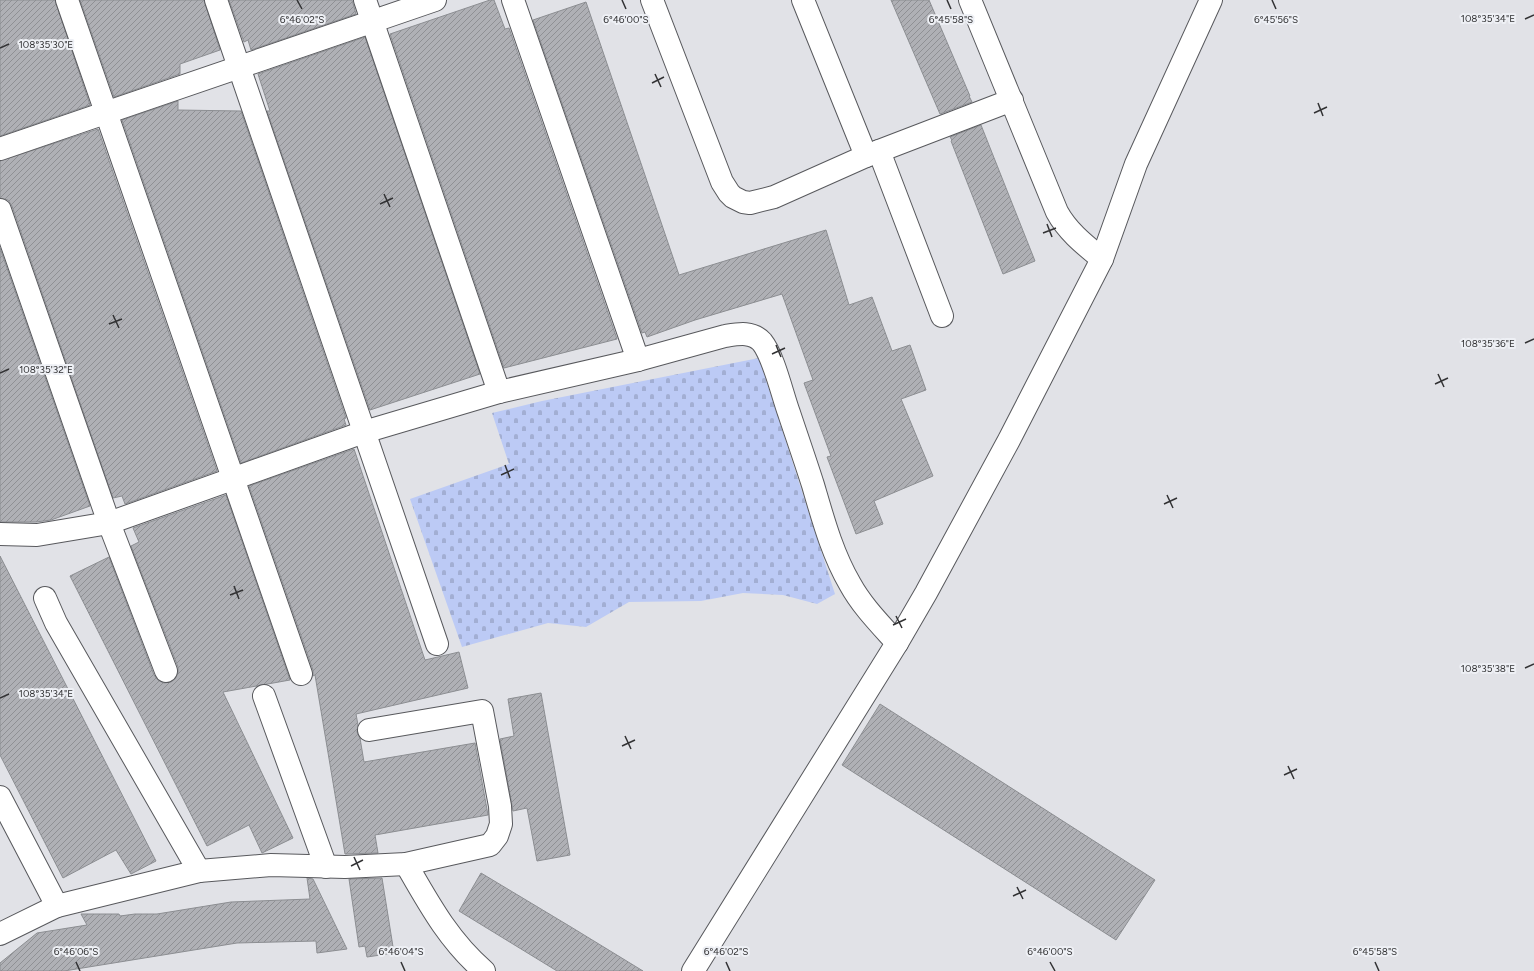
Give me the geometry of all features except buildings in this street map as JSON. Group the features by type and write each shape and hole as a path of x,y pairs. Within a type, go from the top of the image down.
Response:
{"street":[{"path":"67,0 301,674"},
{"path":"216,0 437,644"},
{"path":"365,0 499,392"},
{"path":"0,149 434,0"},
{"path":"514,0 638,360"},
{"path":"652,0 722,182 733,198 742,202 750,203 774,197 872,154 1012,100"},
{"path":"803,0 942,316"},
{"path":"970,0 1059,217 1075,237 1102,259"},
{"path":"693,971 897,643 926,593 1009,440 1102,259 1136,164 1211,0"},
{"path":"0,210 109,523 166,671"},
{"path":"0,534 37,535 109,523 232,477 364,432 499,392 638,360 737,334 749,334 762,342 771,359 832,548 850,584 860,599 897,643"},
{"path":"45,598 56,623 199,870"},
{"path":"264,696 326,867"},
{"path":"0,934 57,906 199,870 271,865 345,867 406,864 490,845 497,836 501,824 500,806 482,711 369,730"},
{"path":"0,797 57,906"},
{"path":"406,864 449,935 484,971"}],"green space":[{"path":"759,358 835,594 817,604 783,595 743,593 701,601 629,602 586,627 548,623 462,647 410,499 509,464 492,413 542,401"}]}
